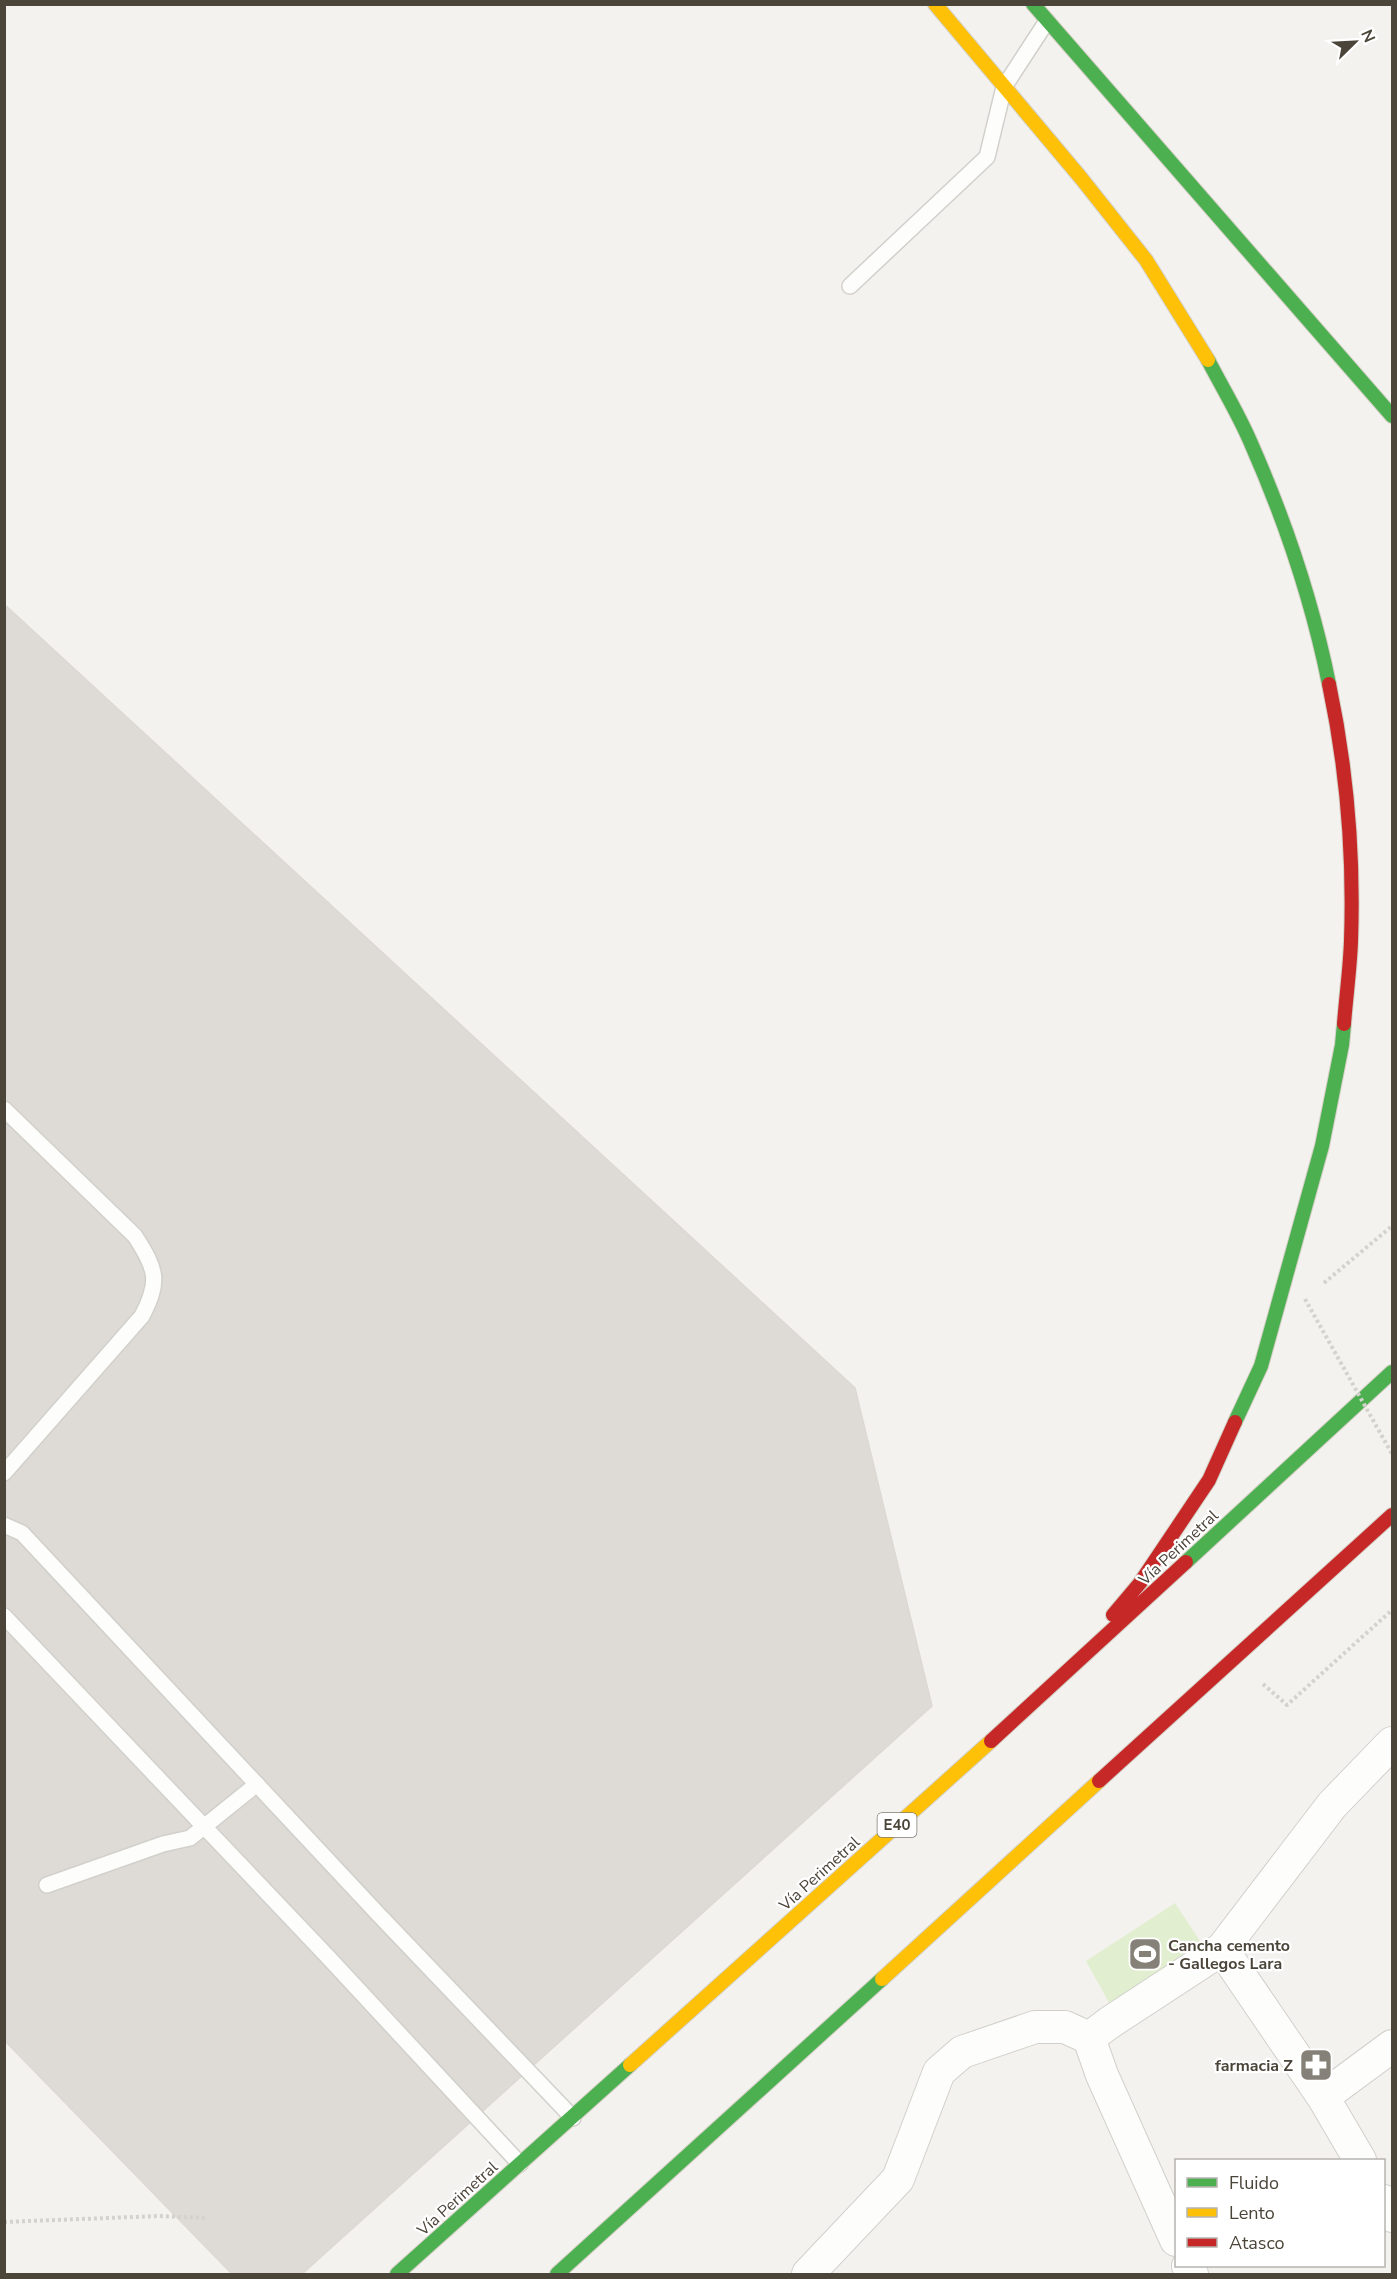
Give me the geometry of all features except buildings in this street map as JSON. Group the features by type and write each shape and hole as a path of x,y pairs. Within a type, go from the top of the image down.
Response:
{"main road":[{"path":"935,4 1081,178 1146,260 1201,347 1249,439 1289,535 1319,633 1340,736 1350,838 1351,942 1341,1045 1322,1146 1261,1366 1209,1480 1140,1583 1057,1681"},
{"path":"1033,4 1392,416"},
{"name":"Vía Perimetral","path":"397,2274 1057,1681 1392,1372"},
{"path":"556,2274 1392,1515"}],"street":[{"path":"1089,2038 1222,1949 1332,1805 1392,1743"},
{"path":"1222,1949 1323,2097 1359,2159"},
{"path":"808,2274 898,2180 939,2072 962,2052 1035,2027 1065,2027 1089,2038 1102,2075 1175,2238"},
{"path":"1323,2097 1392,2046"}],"lane":[{"path":"850,286 987,157 1004,87 1047,21"},
{"path":"4,1109 135,1236 147,1254 155,1276 152,1297 142,1317 4,1473"},
{"path":"4,1526 22,1533 573,2118"},
{"path":"4,1617 205,1827 520,2164"},
{"path":"47,1885 163,1844 190,1838 257,1785"}],"path":[{"path":"1322,1284 1392,1226"},
{"path":"1314,1292 1305,1299 1392,1454"},
{"path":"1287,1705 1392,1610"},
{"path":"4,2222 159,2216 208,2218"}],"green space":[{"name":"Cancha cemento - Gallegos Lara","path":"1175,1903 1204,1947 1113,2010 1086,1961"}],"traffic: fast":[{"path":"1033,4 1392,416"},
{"path":"1208,360 1235,410 1275,500 1306,591 1329,684"},
{"path":"1235,1422 1261,1366 1322,1146 1344,1024"},
{"path":"1186,1562 1392,1372"},
{"path":"557,2274 882,1979"},
{"path":"397,2274 630,2065"}],"traffic: slow":[{"path":"935,4 1081,178 1146,260 1208,360"},
{"path":"630,2065 991,1741"},
{"path":"882,1979 1099,1781"}],"traffic: jam":[{"path":"1329,684 1345,780 1350,844 1351,941 1344,1024"},
{"path":"1113,1615 1140,1583 1209,1480 1235,1422"},
{"path":"1099,1781 1392,1515"},
{"path":"991,1741 1186,1562"}],"place":[{"name":"Cancha cemento - Gallegos Lara","path":"1145,1954"},
{"name":"farmacia Z","path":"1316,2065"}]}
